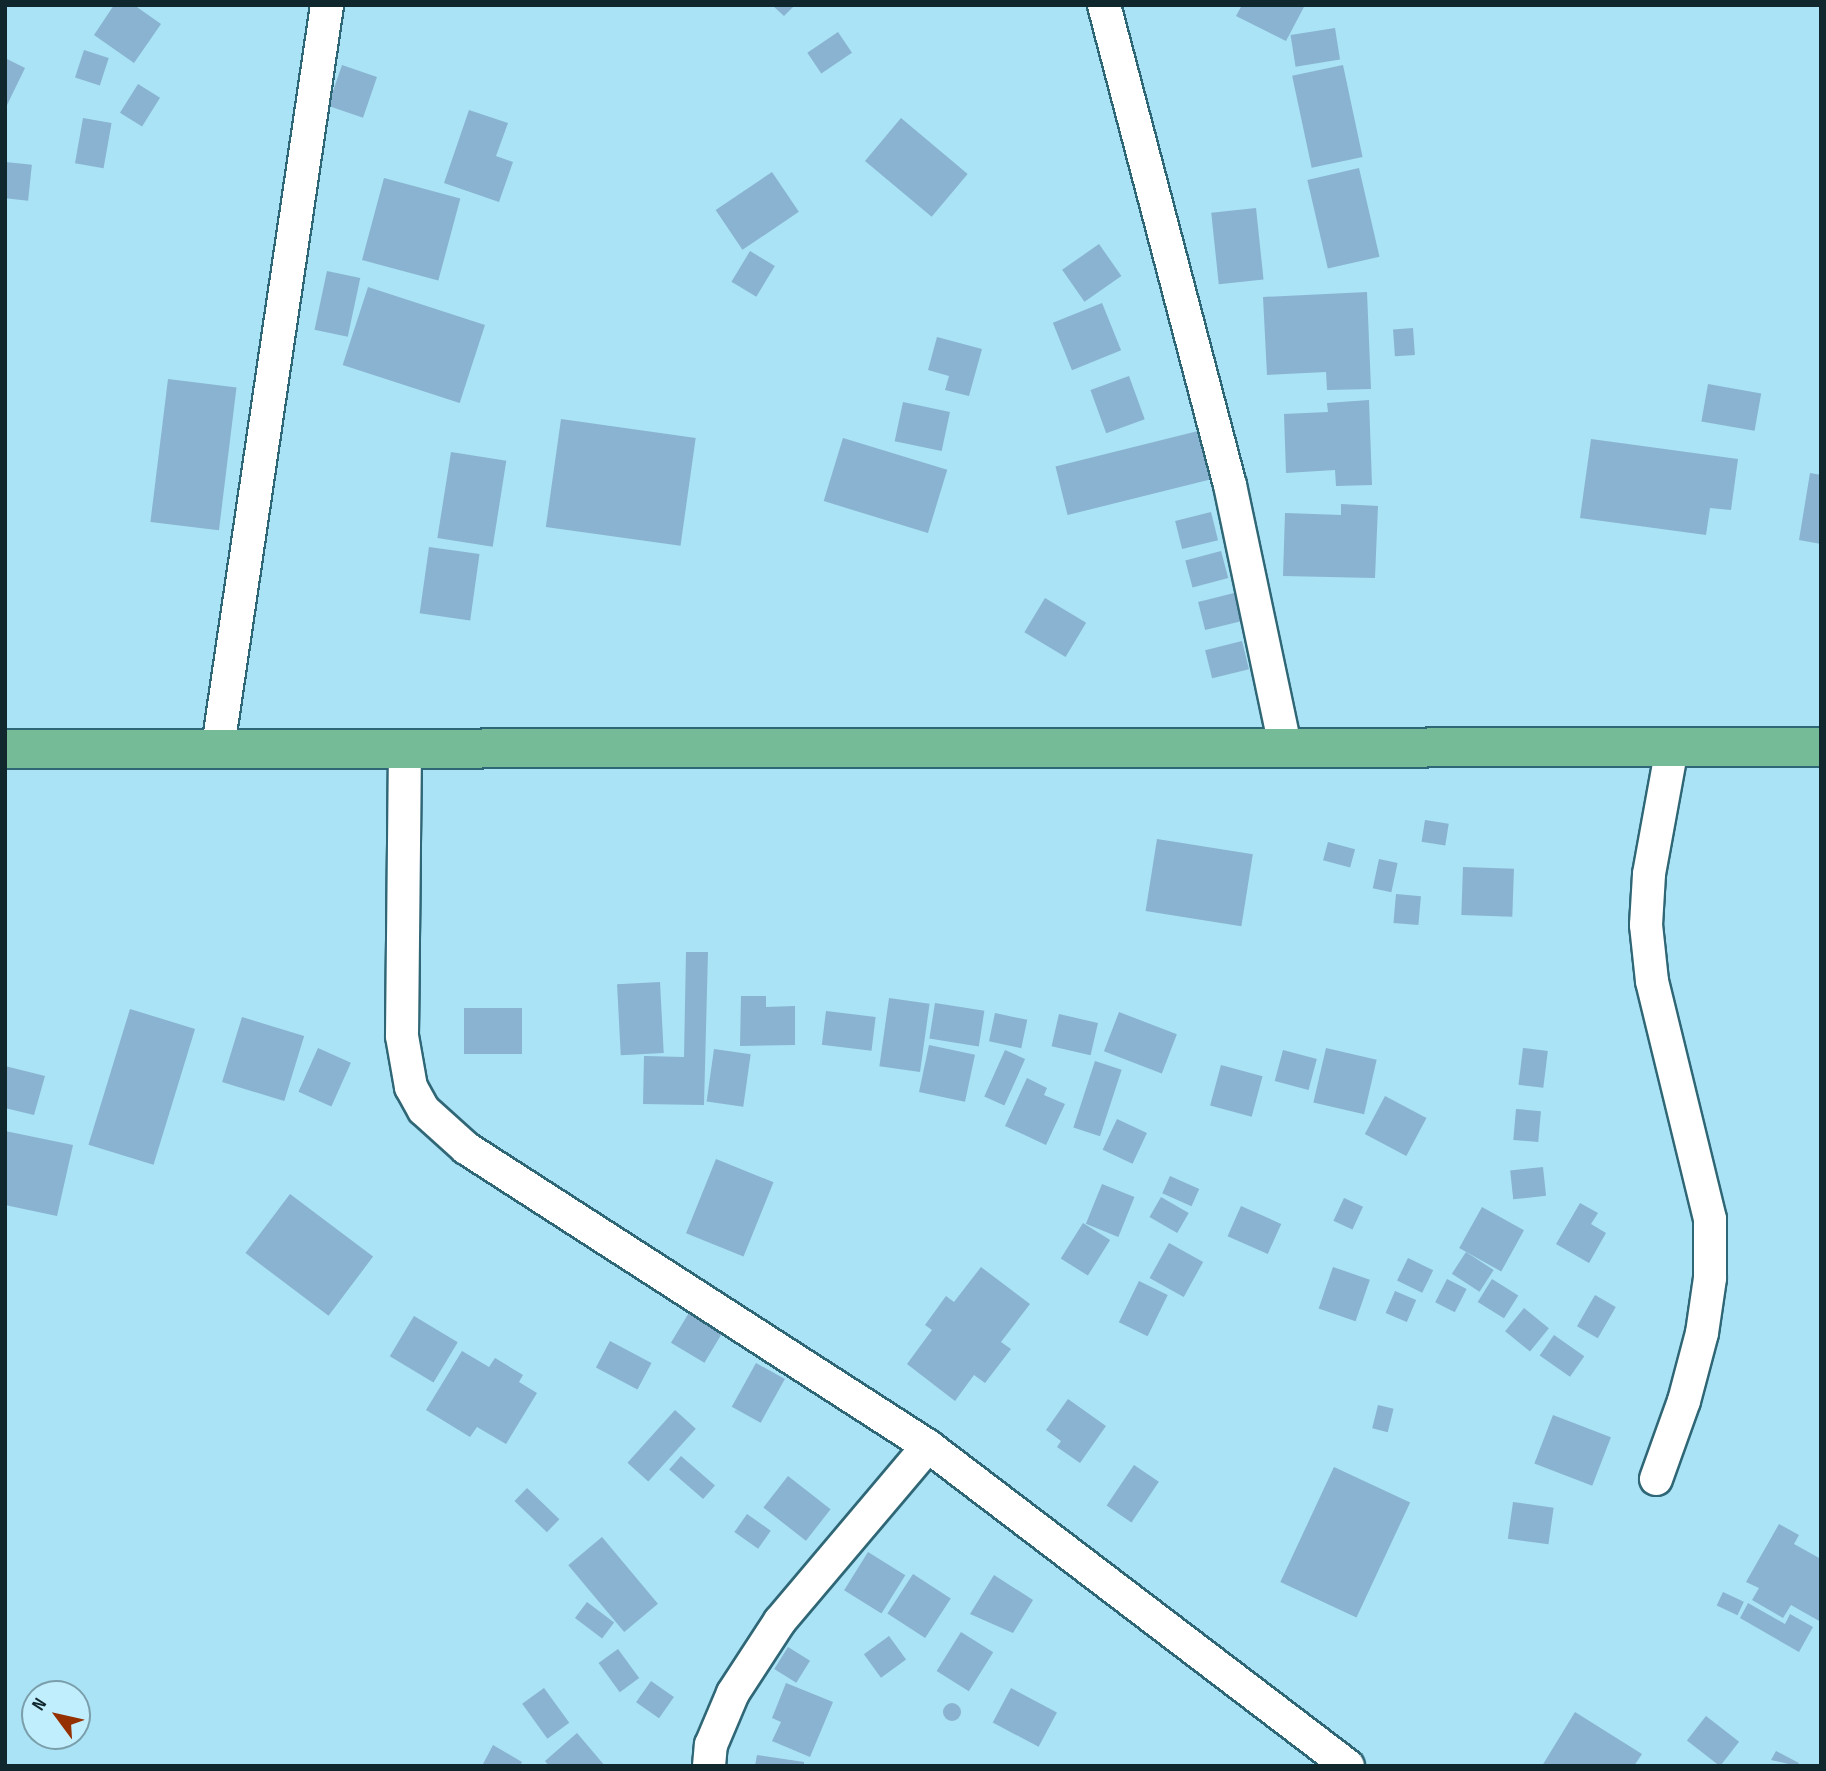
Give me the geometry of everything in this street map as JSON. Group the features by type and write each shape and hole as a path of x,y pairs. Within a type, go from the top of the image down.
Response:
{"highway":[{"path":"5,749 1821,747"}],"street":[{"path":"218,747 327,5"},
{"path":"1104,5 1227,472 1285,746"},
{"path":"1656,1479 1684,1401 1702,1333 1710,1278 1710,1219 1652,981 1646,925 1649,874 1672,747"},
{"path":"405,748 402,1036 411,1087 424,1110 466,1148 928,1447 1348,1766"},
{"path":"709,1766 711,1745 733,1693 780,1621 928,1447"}],"building":[{"path":"114,5 134,5 161,24 134,63 94,35"},
{"path":"772,5 795,5 784,16"},
{"path":"1242,5 1305,5 1286,41 1236,16"},
{"path":"1335,28 1340,60 1296,67 1291,35"},
{"path":"838,32 852,53 821,73 807,53"},
{"path":"84,50 109,58 100,86 75,78"},
{"path":"5,58 25,68 7,105 5,104"},
{"path":"342,65 377,77 363,118 328,106"},
{"path":"1343,65 1363,157 1312,168 1292,76"},
{"path":"138,84 160,98 142,127 120,113"},
{"path":"469,110 508,123 496,156 513,162 499,202 444,183"},
{"path":"83,118 112,123 104,168 75,163"},
{"path":"901,118 968,174 932,217 865,161"},
{"path":"5,162 32,165 28,201 5,198"},
{"path":"1359,168 1379,257 1328,269 1307,180"},
{"path":"772,172 799,212 742,250 716,210"},
{"path":"384,178 460,198 438,281 362,260"},
{"path":"1256,208 1264,280 1219,284 1211,213"},
{"path":"1099,244 1121,276 1085,302 1062,270"},
{"path":"750,251 775,266 756,297 731,282"},
{"path":"327,271 360,278 348,337 315,330"},
{"path":"368,287 485,325 460,403 343,365"},
{"path":"1367,292 1371,389 1327,390 1326,372 1267,375 1263,297"},
{"path":"1102,303 1121,350 1072,370 1053,323"},
{"path":"1413,328 1415,355 1395,356 1393,329"},
{"path":"937,337 982,349 969,396 945,390 949,376 928,370"},
{"path":"1129,376 1145,419 1106,433 1090,390"},
{"path":"168,379 236,387 219,530 150,522"},
{"path":"1708,384 1761,393 1755,431 1701,421"},
{"path":"1369,400 1372,485 1336,486 1335,470 1286,473 1284,414 1328,412 1327,403"},
{"path":"903,402 950,412 942,451 895,441"},
{"path":"561,419 696,438 681,546 546,527"},
{"path":"1202,430 1214,479 1068,515 1055,467"},
{"path":"843,438 947,470 928,533 824,501"},
{"path":"1591,439 1738,459 1731,510 1710,508 1706,535 1580,518"},
{"path":"451,452 506,461 493,547 437,538"},
{"path":"1810,473 1821,475 1821,544 1799,540"},
{"path":"1341,504 1378,506 1375,578 1283,576 1285,513 1341,515"},
{"path":"1211,512 1218,540 1182,549 1175,521"},
{"path":"429,547 480,554 470,620 420,613"},
{"path":"1221,551 1228,578 1193,588 1185,561"},
{"path":"1234,593 1241,621 1205,630 1198,602"},
{"path":"1045,598 1086,623 1066,657 1024,632"},
{"path":"1242,641 1249,669 1212,678 1205,650"},
{"path":"1425,820 1449,824 1445,845 1422,842"},
{"path":"1157,839 1253,854 1241,926 1146,911"},
{"path":"1328,842 1355,849 1350,868 1323,860"},
{"path":"1379,859 1398,863 1391,892 1373,888"},
{"path":"1463,867 1514,869 1512,917 1461,915"},
{"path":"1396,894 1421,896 1418,925 1393,923"},
{"path":"686,952 708,952 704,1105 643,1104 644,1056 684,1057"},
{"path":"660,982 664,1053 621,1055 617,984"},
{"path":"741,996 766,996 766,1007 795,1006 795,1045 740,1046"},
{"path":"889,998 930,1004 920,1072 879,1066"},
{"path":"935,1003 984,1011 979,1046 929,1039"},
{"path":"464,1008 522,1008 522,1054 464,1054"},
{"path":"130,1009 195,1029 154,1165 88,1145"},
{"path":"826,1011 876,1017 871,1051 822,1045"},
{"path":"1119,1012 1177,1034 1162,1073 1104,1051"},
{"path":"995,1013 1027,1020 1021,1048 989,1041"},
{"path":"1059,1014 1098,1023 1091,1055 1052,1046"},
{"path":"242,1017 304,1036 284,1101 222,1082"},
{"path":"929,1045 975,1055 965,1102 919,1092"},
{"path":"318,1048 351,1063 331,1106 298,1092"},
{"path":"1326,1048 1377,1060 1364,1114 1313,1103"},
{"path":"1523,1048 1548,1051 1543,1088 1518,1085"},
{"path":"714,1049 751,1054 743,1107 707,1101"},
{"path":"1005,1050 1025,1059 1004,1106 984,1097"},
{"path":"1283,1050 1317,1059 1309,1090 1275,1081"},
{"path":"1095,1061 1122,1070 1100,1136 1073,1128"},
{"path":"1221,1065 1263,1076 1252,1117 1210,1106"},
{"path":"5,1066 45,1076 34,1115 5,1108"},
{"path":"1027,1078 1047,1088 1044,1095 1065,1104 1046,1145 1005,1126"},
{"path":"1385,1096 1426,1118 1406,1156 1365,1134"},
{"path":"1516,1109 1541,1111 1538,1142 1513,1140"},
{"path":"1117,1119 1147,1133 1133,1164 1103,1150"},
{"path":"5,1131 73,1145 57,1216 5,1205"},
{"path":"716,1159 773,1182 744,1256 686,1233"},
{"path":"1543,1167 1546,1196 1513,1199 1510,1170"},
{"path":"1170,1176 1199,1189 1192,1206 1162,1193"},
{"path":"1102,1184 1134,1197 1118,1237 1086,1224"},
{"path":"290,1194 373,1257 329,1316 245,1253"},
{"path":"1161,1197 1189,1213 1177,1233 1150,1217"},
{"path":"1344,1198 1363,1207 1352,1230 1333,1221"},
{"path":"1580,1203 1598,1213 1591,1224 1606,1233 1589,1263 1556,1244"},
{"path":"1241,1206 1281,1224 1268,1254 1228,1236"},
{"path":"1482,1207 1524,1230 1501,1271 1459,1248"},
{"path":"1083,1223 1110,1240 1088,1276 1061,1259"},
{"path":"1169,1243 1203,1262 1184,1297 1150,1278"},
{"path":"1466,1252 1494,1270 1480,1292 1452,1274"},
{"path":"1408,1258 1433,1270 1422,1293 1397,1280"},
{"path":"981,1267 1030,1304 1001,1342 1011,1349 985,1383 974,1375 955,1401 907,1364 932,1330 925,1325 946,1296 954,1302"},
{"path":"1333,1267 1370,1280 1356,1321 1319,1309"},
{"path":"1447,1279 1467,1289 1455,1312 1435,1302"},
{"path":"1492,1279 1518,1295 1504,1318 1478,1302"},
{"path":"1139,1281 1168,1295 1148,1336 1119,1322"},
{"path":"1395,1291 1416,1300 1407,1322 1386,1313"},
{"path":"1595,1295 1616,1307 1598,1338 1577,1326"},
{"path":"1524,1308 1549,1328 1530,1351 1505,1331"},
{"path":"690,1311 723,1331 704,1363 671,1343"},
{"path":"414,1316 458,1342 434,1383 390,1356"},
{"path":"1554,1335 1584,1356 1570,1377 1540,1355"},
{"path":"610,1341 651,1363 637,1390 596,1367"},
{"path":"462,1351 489,1367 495,1358 523,1375 519,1382 537,1393 506,1444 477,1427 470,1437 426,1410"},
{"path":"756,1363 785,1379 761,1423 732,1407"},
{"path":"1068,1399 1106,1426 1080,1463 1057,1447 1061,1441 1046,1430"},
{"path":"1378,1405 1394,1409 1388,1432 1372,1428"},
{"path":"675,1410 696,1429 648,1481 627,1463"},
{"path":"1553,1415 1611,1437 1592,1486 1534,1464"},
{"path":"681,1456 715,1486 703,1499 669,1470"},
{"path":"1134,1465 1159,1482 1131,1522 1107,1506"},
{"path":"1334,1467 1410,1502 1356,1618 1280,1582"},
{"path":"788,1476 831,1509 806,1541 763,1508"},
{"path":"527,1488 559,1519 547,1532 514,1501"},
{"path":"1513,1502 1554,1508 1548,1544 1508,1539"},
{"path":"747,1514 771,1531 758,1549 734,1532"},
{"path":"1779,1524 1799,1535 1794,1544 1821,1559 1821,1622 1791,1605 1783,1618 1752,1600 1759,1588 1746,1582"},
{"path":"602,1537 658,1604 624,1632 568,1565"},
{"path":"868,1552 905,1575 881,1613 844,1590"},
{"path":"913,1574 951,1599 925,1638 887,1613"},
{"path":"994,1575 1033,1600 1013,1633 970,1614"},
{"path":"1723,1592 1744,1602 1738,1615 1717,1606"},
{"path":"587,1602 614,1622 602,1638 575,1618"},
{"path":"1748,1603 1785,1624 1790,1614 1813,1627 1799,1652 1740,1618"},
{"path":"961,1632 993,1652 969,1691 937,1671"},
{"path":"889,1636 906,1659 881,1678 864,1654"},
{"path":"788,1647 810,1661 796,1683 774,1669"},
{"path":"618,1649 639,1678 620,1692 599,1663"},
{"path":"651,1681 674,1697 659,1718 636,1702"},
{"path":"786,1683 833,1702 810,1757 772,1741 781,1722 772,1718"},
{"path":"544,1688 569,1723 547,1739 522,1704"},
{"path":"1011,1688 1057,1712 1039,1747 993,1722"},
{"path":"952,1703 958,1706 961,1712 958,1718 952,1721 946,1718 943,1712 946,1706"},
{"path":"1575,1712 1642,1754 1634,1766 1542,1766"},
{"path":"1706,1716 1739,1742 1720,1766 1687,1740"},
{"path":"577,1733 605,1766 549,1766 545,1761"},
{"path":"493,1745 522,1762 520,1766 482,1766"},
{"path":"1776,1751 1799,1763 1797,1766 1771,1760"},
{"path":"757,1755 804,1762 804,1766 755,1766"}]}
